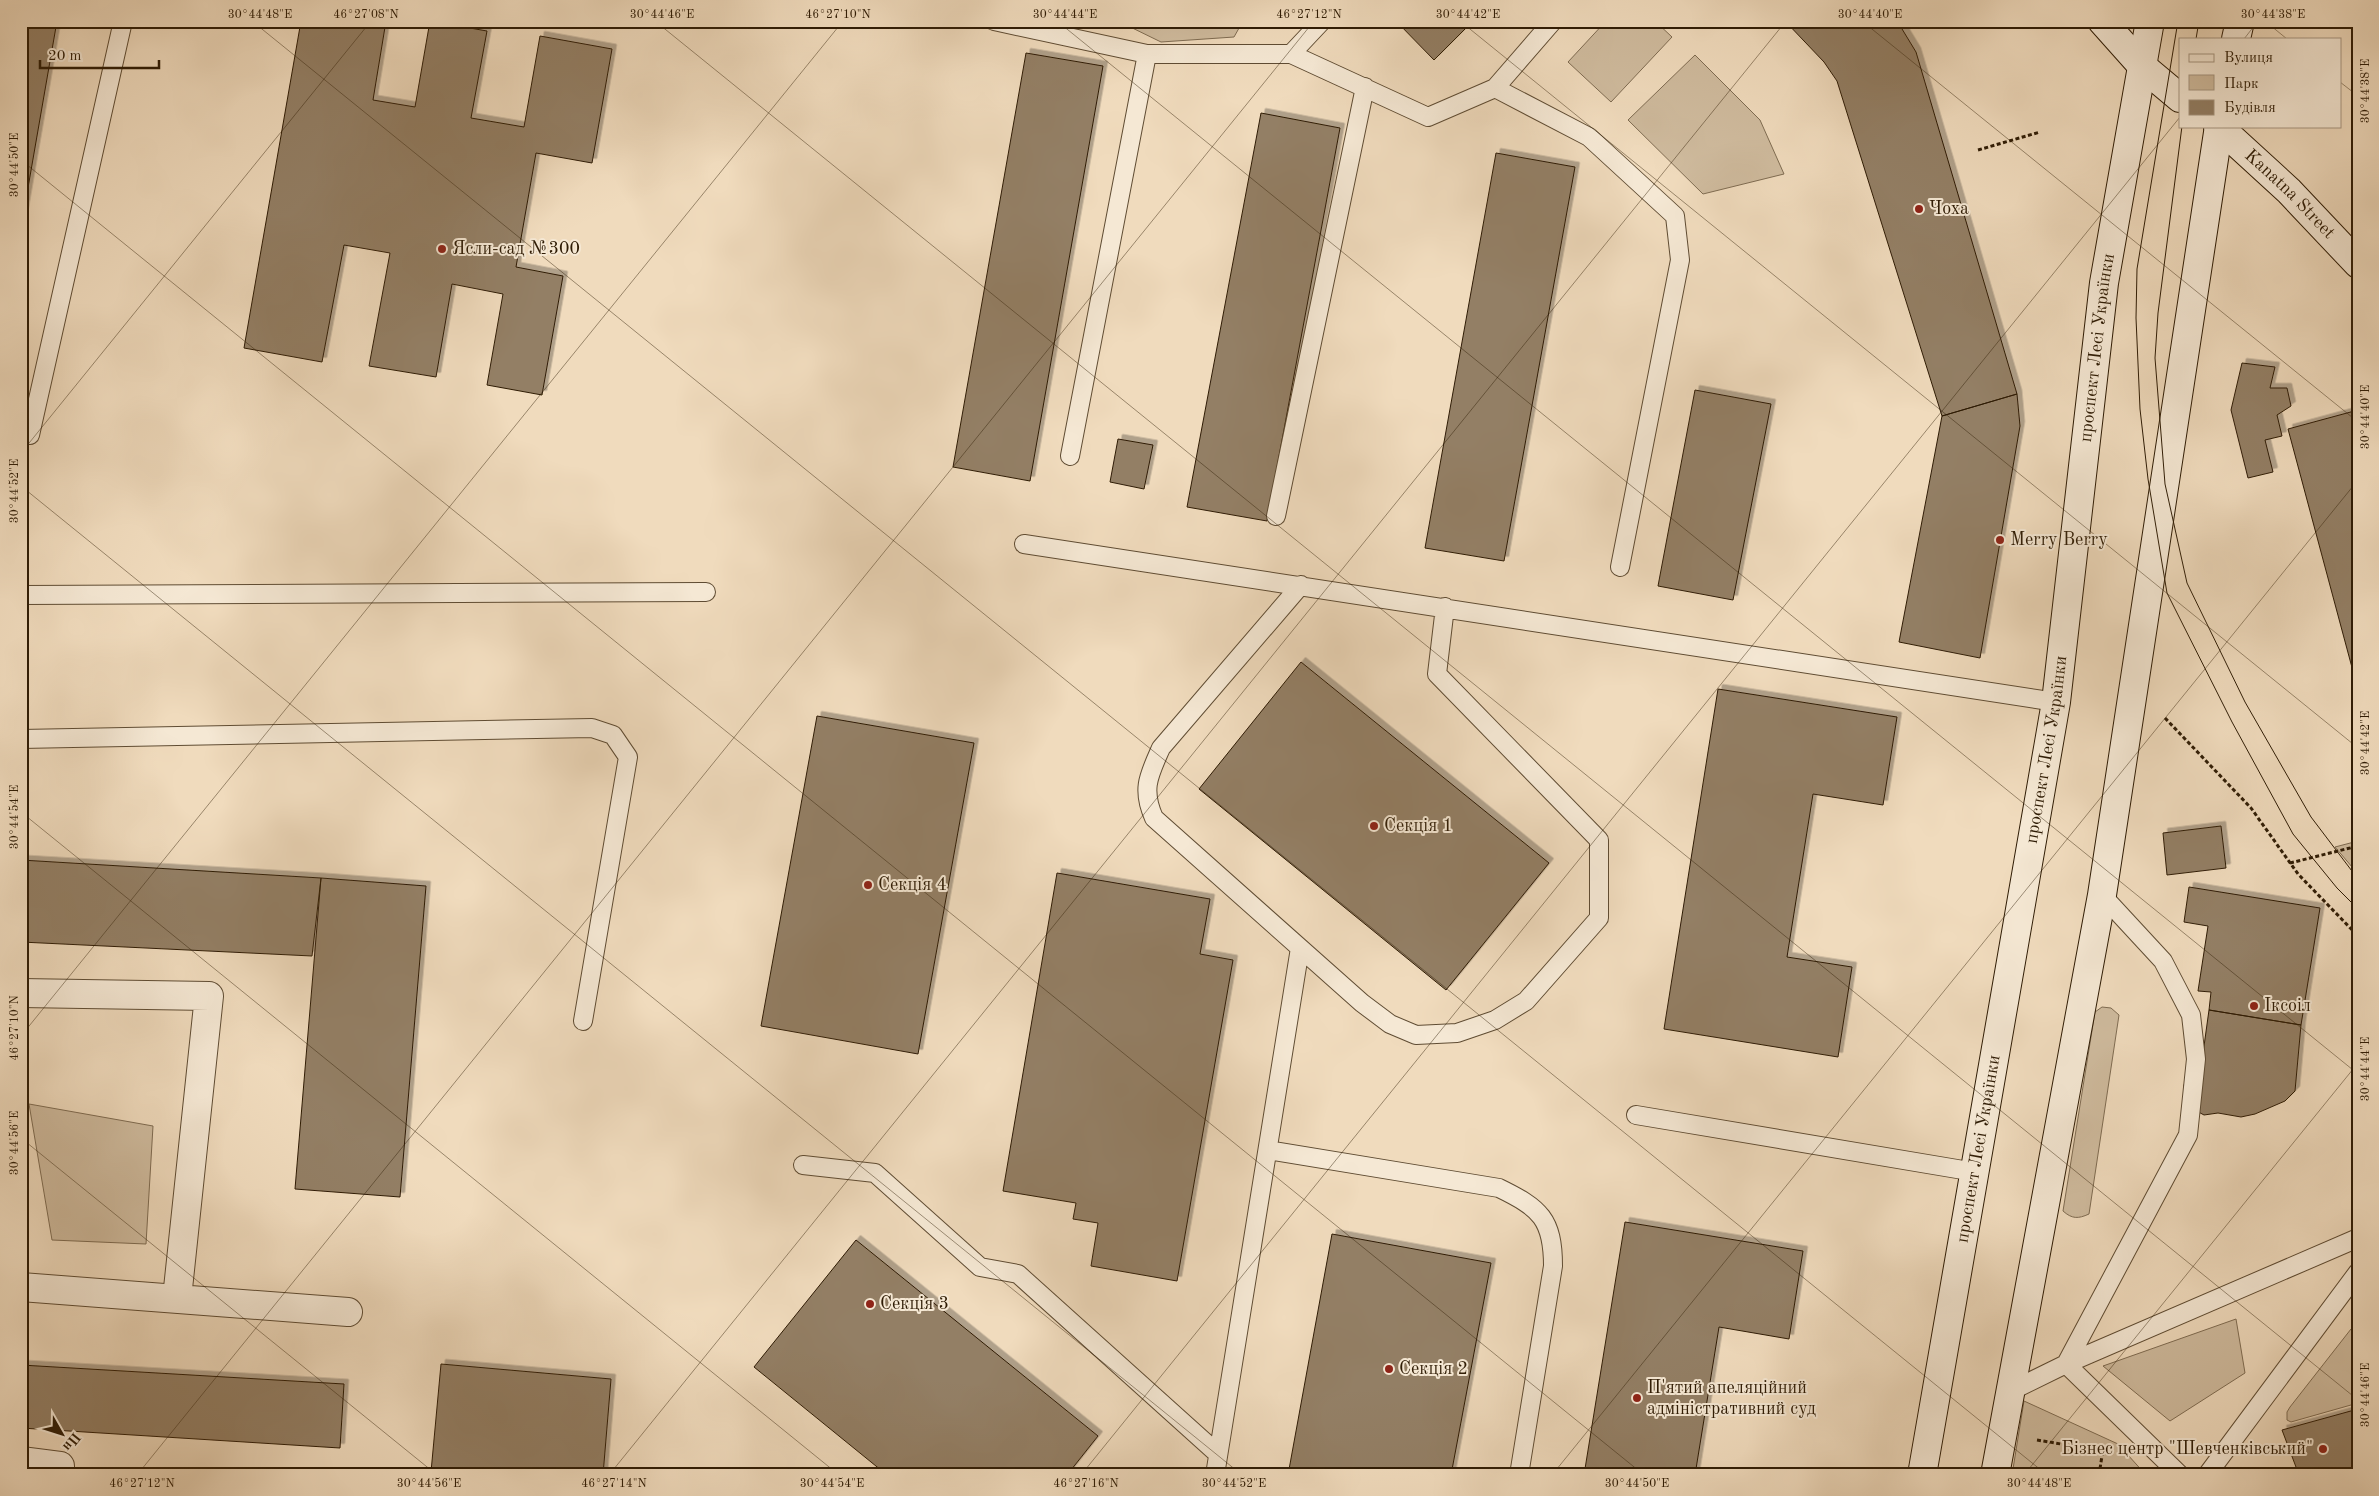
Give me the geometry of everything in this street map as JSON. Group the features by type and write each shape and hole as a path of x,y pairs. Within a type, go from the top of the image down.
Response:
{"main road":[{"path":"2102,21 2143,66 2179,97"},
{"name":"проспект Лесі Українки","path":"1922,1475 2056,702 2104,283 2150,21"},
{"path":"2236,38 2240,21"},
{"path":"1995,1475 2102,895 2219,128"},
{"name":"Kanatna Street","path":"2220,128 2289,190 2358,264"},
{"path":"21,993 210,996 177,1298"},
{"path":"21,1287 348,1312"},
{"path":"21,1461 60,1466 60,1475"}],"lane":[{"path":"30,435 123,21"},
{"path":"994,21 1147,54 1292,54 1428,117 1495,88 1552,21"},
{"path":"1292,54 1322,21"},
{"path":"1070,456 1147,54"},
{"path":"1276,516 1365,88"},
{"path":"1495,88 1589,136 1675,216 1680,260 1620,567"},
{"path":"1024,544 2056,702"},
{"path":"1301,585 1161,748 1149,775 1146,801 1154,818 1362,1003 1390,1024 1416,1035 1457,1033 1494,1020 1526,1000 1599,918 1598,840 1437,674 1445,607"},
{"path":"21,595 706,592"},
{"path":"21,739 592,728 614,735 628,757 583,1020"},
{"path":"2066,1364 2188,1135 2196,1059 2191,1015 2163,960 2102,895"},
{"path":"1215,1475 1300,948"},
{"path":"1636,1115 1975,1172"},
{"path":"1268,1150 1499,1188 1526,1201 1544,1219 1553,1240 1553,1266 1519,1475"},
{"path":"803,1165 875,1173 980,1267 1018,1274 1218,1454"},
{"path":"2009,1392 2066,1364 2358,1238"},
{"path":"2207,1475 2358,1272"},
{"path":"2066,1364 2180,1475"}],"path":[{"path":"1978,150 2040,132"},
{"path":"2134,685 2251,808 2298,874 2358,936"},
{"path":"2290,863 2358,846"}],"green space":[{"path":"1118,21 1243,21 1234,37 1161,42"},
{"path":"1606,21 1655,21 1672,37 1611,102 1568,62"},
{"path":"1695,55 1760,120 1784,174 1703,194 1628,120"},
{"path":"2358,841 2358,874 2335,847"},
{"path":"2102,1007 2111,1008 2119,1015 2089,1214 2075,1217 2069,1216 2063,1211 2095,1012"},
{"path":"29,1104 153,1126 146,1244 52,1240"},
{"path":"2236,1319 2245,1373 2170,1421 2103,1366"},
{"path":"2358,1326 2358,1403 2291,1422 2287,1420 2287,1412 2290,1407 2351,1329"},
{"path":"2024,1401 2118,1444 2146,1475 2012,1475"}],"building":[{"path":"21,21 57,21 21,228"},
{"path":"301,21 386,21 373,100 415,107 430,21 487,31 471,118 524,127 540,36 612,49 592,163 536,153 516,267 563,276 542,395 487,385 503,294 452,284 436,377 369,366 390,253 344,245 322,362 244,348"},
{"path":"1396,21 1473,21 1434,60"},
{"path":"1785,21 1897,21 1899,24 1916,52 2017,394 1942,416 1837,81 1824,62"},
{"path":"1026,53 1103,66 1030,481 953,467"},
{"path":"1261,113 1340,128 1267,521 1187,507"},
{"path":"1496,153 1575,167 1504,561 1425,548"},
{"path":"2242,363 2275,367 2270,388 2287,388 2291,406 2277,415 2282,436 2265,440 2273,472 2248,478 2231,410"},
{"path":"1695,390 1771,404 1733,600 1658,586"},
{"path":"2017,394 2020,426 1980,658 1899,642 1942,416"},
{"path":"2358,410 2358,674 2354,675 2288,429"},
{"path":"1118,439 1153,445 1144,489 1110,482"},
{"name":"Секція 1","path":"1301,662 1549,863 1446,990 1199,789"},
{"path":"1718,689 1897,717 1883,805 1813,794 1787,957 1852,967 1838,1057 1664,1029"},
{"name":"Секція 4","path":"817,716 974,743 918,1054 761,1026"},
{"path":"2221,826 2226,868 2167,875 2163,833"},
{"path":"21,860 321,878 312,956 21,942"},
{"path":"1057,873 1210,899 1200,954 1233,960 1177,1281 1091,1266 1098,1223 1073,1219 1076,1203 1003,1191"},
{"path":"321,878 426,886 400,1197 295,1189"},
{"path":"2189,887 2320,908 2301,1025 2209,1010 2211,992 2198,991 2208,926 2184,922"},
{"path":"2209,1010 2301,1025 2295,1091 2285,1101 2255,1114 2241,1117 2218,1113 2204,1115 2193,1109 2185,1097 2184,1085 2190,1074 2201,1068"},
{"path":"1625,1222 1803,1251 1789,1339 1719,1327 1695,1475 1584,1475"},
{"name":"Секція 2","path":"1332,1234 1491,1263 1451,1475 1288,1475"},
{"name":"Секція 3","path":"856,1240 1098,1436 1067,1475 887,1475 754,1367"},
{"path":"441,1364 611,1379 603,1475 465,1475 431,1472"},
{"path":"21,1365 344,1384 340,1448 21,1428"},
{"name":"Бізнес центр \"Шевченківський\"","path":"2358,1409 2358,1475 2299,1475 2282,1430"}],"tram line":[{"path":"2178,21 2137,269 2136,318 2140,409 2148,479 2167,593 2232,722 2293,834 2337,888 2358,909"},
{"path":"2196,38 2199,21"},
{"path":"2182,128 2158,313 2155,358 2165,484 2187,583 2245,702 2311,817 2358,879"}],"place":[{"name":"Чоха","path":"1919,209"},
{"name":"Ясли-сад №300","path":"442,249"},
{"name":"Merry Berry","path":"2000,540"},
{"name":"Секція 1","path":"1374,826"},
{"name":"Секція 4","path":"868,885"},
{"name":"Іксоіл","path":"2254,1006"},
{"name":"Секція 3","path":"870,1304"},
{"name":"Секція 2","path":"1389,1369"},
{"name":"П'ятий апеляційний адміністративний суд","path":"1637,1398"},
{"name":"Бізнес центр \"Шевченківський\"","path":"2323,1449"}]}
